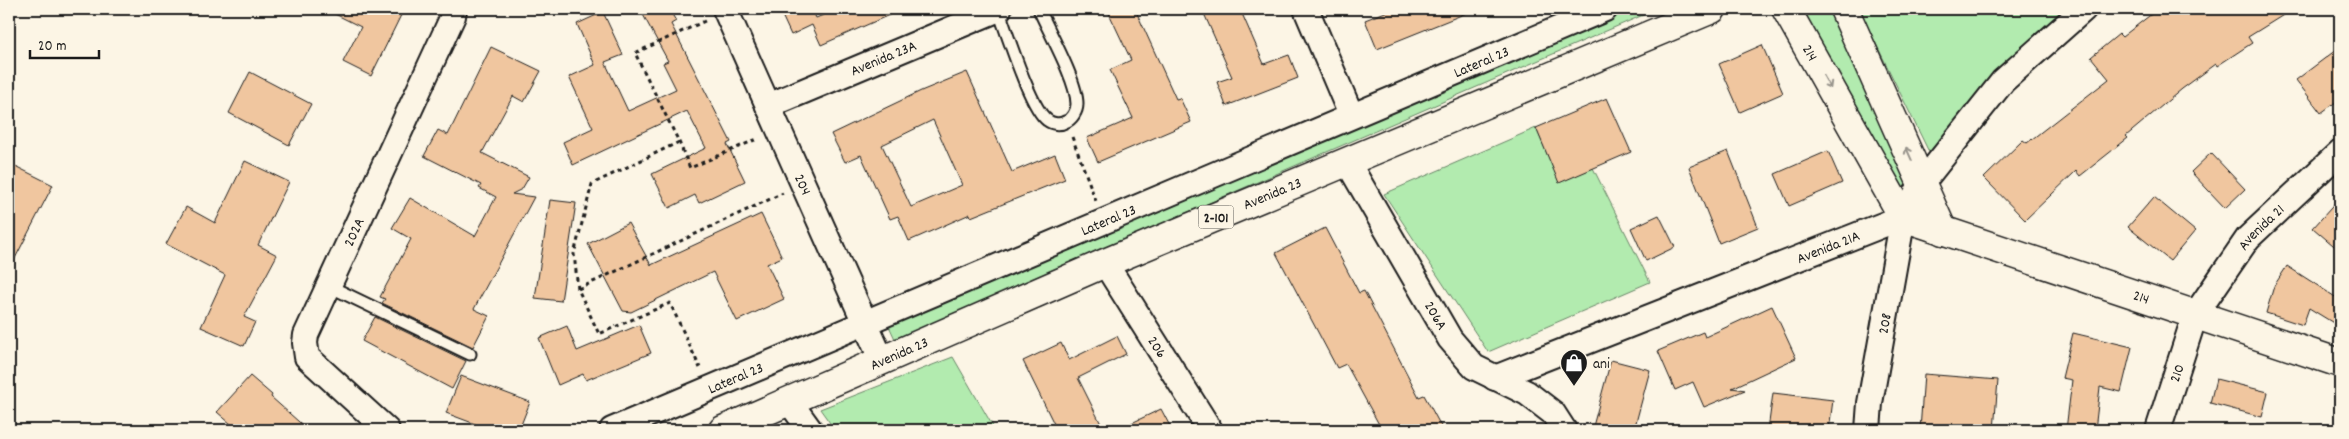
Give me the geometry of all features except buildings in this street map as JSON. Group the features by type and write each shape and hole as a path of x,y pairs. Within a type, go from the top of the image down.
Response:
{"main road":[{"name":"Avenida 23","path":"723,430 1105,263 1348,163 1712,9"},
{"name":"214","path":"1786,9 1903,217 2340,363"},
{"path":"1844,9 1943,231"}],"street":[{"name":"202A","path":"387,430 307,357 304,343 306,334 453,16 454,9"},
{"name":"Avenida 23A","path":"768,106 999,9"},
{"path":"1306,9 1351,115"},
{"name":"Lateral 23","path":"612,430 1104,222 1351,115 1605,9"},
{"path":"1903,217 1922,183 2003,81 2084,9"},
{"name":"204","path":"725,10 882,361"},
{"name":"Avenida 21","path":"2196,315 2248,238 2340,152"},
{"name":"206A","path":"1348,163 1450,339 1474,367 1527,393 1553,413 1564,430"},
{"name":"Avenida 21A","path":"1494,378 1903,217"},
{"name":"208","path":"1868,430 1870,403 1903,217"},
{"name":"206","path":"1105,263 1210,430"},
{"name":"210","path":"2158,430 2196,315"},
{"path":"788,401 810,430"}],"lane":[{"path":"999,9 1035,104 1046,120 1057,124 1066,122 1073,116 1077,105 1075,89 1039,9"},
{"path":"329,286 470,354"}],"path":[{"path":"725,10 635,53 680,142 690,168 778,130"},
{"path":"1066,122 1104,222"},
{"path":"680,142 592,184 574,254 578,289 599,334 670,303 709,389"},
{"path":"578,289 803,184"}],"green space":[{"path":"1621,9 1657,9 895,339 889,326"},
{"path":"1797,9 1833,9 1912,184 1901,200"},
{"path":"1859,9 2068,9 1929,152"},
{"path":"1536,128 1559,182 1593,168 1650,282 1488,352 1384,194"},
{"path":"953,357 995,430 835,430 820,409"}],"place":[{"name":"ani","path":"1574,387"}]}
